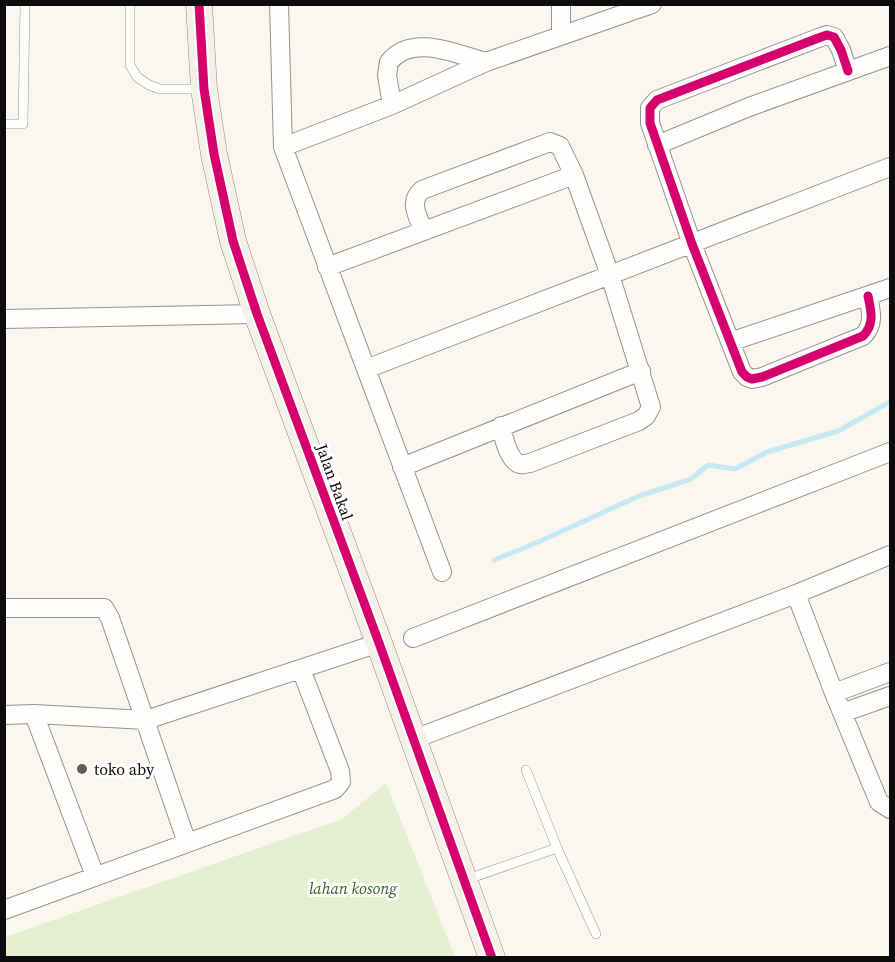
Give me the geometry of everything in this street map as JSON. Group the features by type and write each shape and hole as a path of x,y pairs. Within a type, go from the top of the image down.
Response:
{"street":[{"name":"Jalan Bakal","path":"199,4 204,88 222,198 233,241 257,314 492,957"},
{"path":"279,4 283,147 442,572"},
{"path":"561,4 561,36"},
{"path":"283,147 392,105 486,62 652,4"},
{"path":"848,72 834,37 828,35 657,100 652,104 648,114 692,244 742,372 747,377 756,379 762,377 863,336 870,329 872,321 868,296"},
{"path":"392,105 387,75 388,62 401,51 417,46 486,62"},
{"path":"657,145 749,107 891,56"},
{"path":"424,231 414,202 416,195 422,190 550,142 560,146 574,175 610,275 651,407 646,416 639,421 520,465 514,462 508,450 501,426"},
{"path":"366,369 891,167"},
{"path":"327,267 574,175"},
{"path":"730,342 891,288"},
{"path":"4,318 257,314"},
{"path":"402,467 641,371"},
{"path":"413,638 891,452"},
{"path":"414,740 796,594 891,555"},
{"path":"796,594 879,802 891,809"},
{"path":"4,608 104,608 110,618 187,843"},
{"path":"4,715 34,714 146,720 379,643"},
{"path":"4,910 335,789 341,782 340,771 301,669"},
{"path":"834,693 891,672"},
{"path":"842,713 891,696"},
{"path":"34,714 95,876"}],"lane":[{"path":"4,124 23,124 25,4"},
{"path":"130,4 130,65 138,77 149,86 160,89 204,88"},
{"path":"526,770 557,848 596,934"},
{"path":"463,881 557,848"}],"green space":[{"name":"lahan kosong","path":"386,783 455,957 5,957 5,937 342,819"}],"waterway":[{"path":"494,560 639,496 691,479 708,465 735,469 767,452 838,431 890,402"}],"cycle path":[{"path":"199,4 204,89 214,154 233,241 257,314 379,643 492,958"},
{"path":"848,71 834,37 827,35 657,100 650,108 650,123 692,244 742,372 747,377 752,379 762,377 863,336 871,322 868,296"}],"place":[{"name":"toko aby","path":"82,769"}]}
